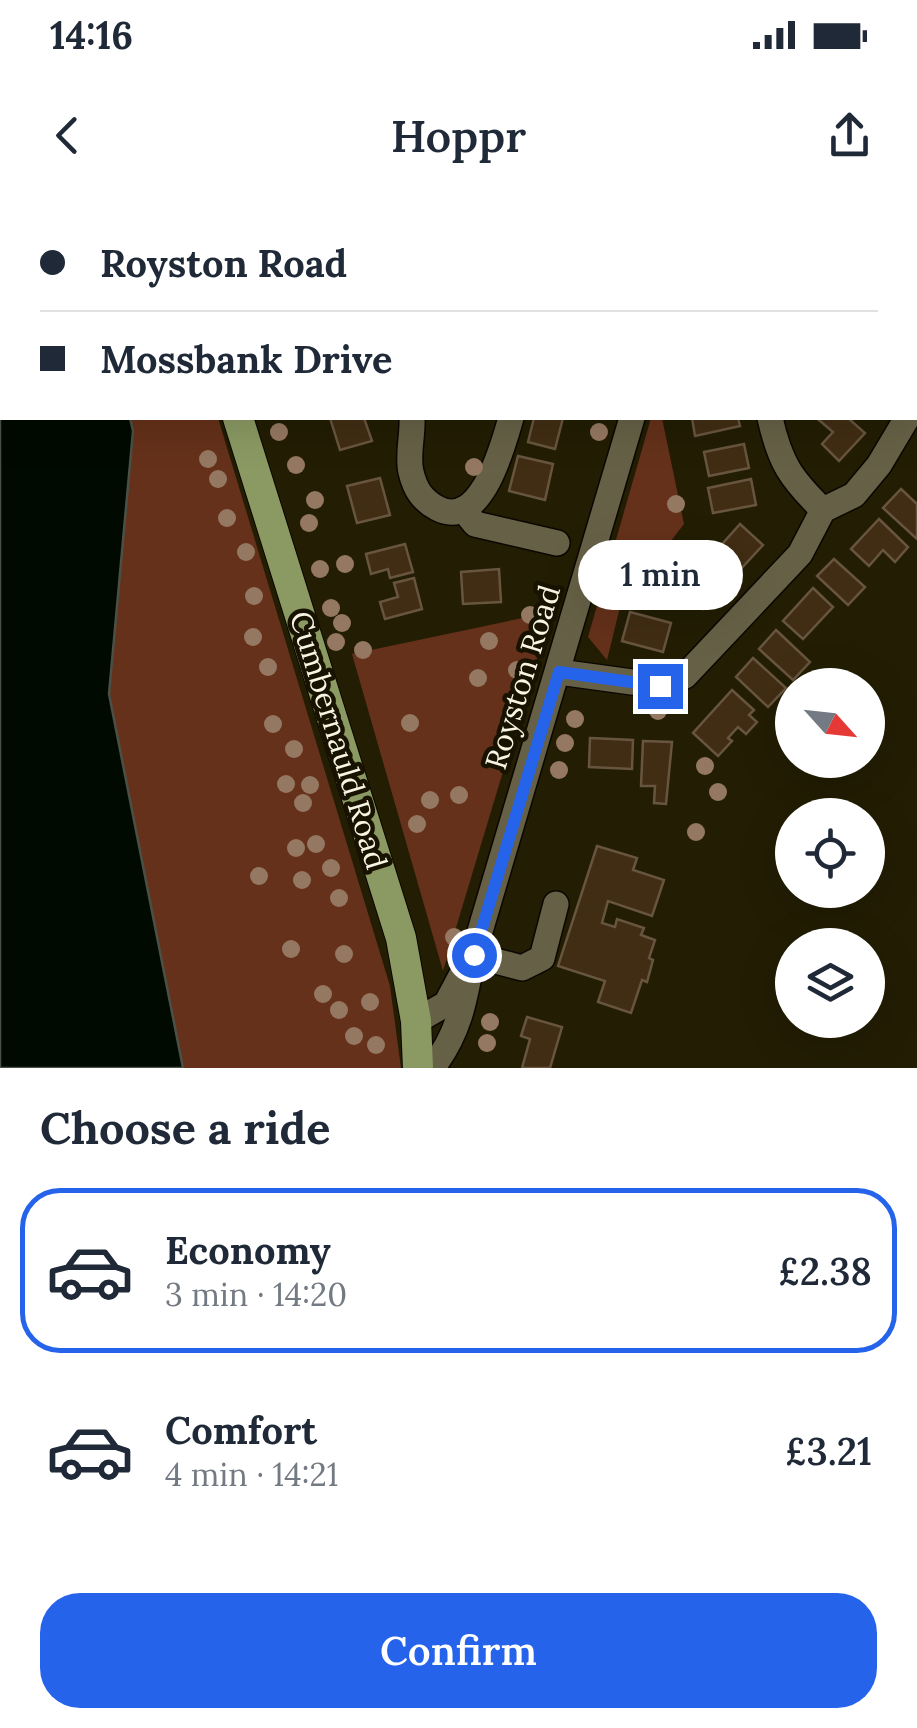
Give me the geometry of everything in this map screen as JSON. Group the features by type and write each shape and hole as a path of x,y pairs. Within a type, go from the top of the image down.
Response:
{"main road":[{"name":"Cumbernauld Road","path":"239,420 401,938 416,1021 418,1068"}],"street":[{"path":"412,420 410,470 422,499 443,512 463,510 480,499 510,420"},
{"name":"Royston Road","path":"432,1068 456,1032 474,955 631,420"},
{"path":"770,420 792,480 824,510"},
{"path":"559,672 660,686 685,676 800,554 824,510 854,495 879,465 906,420"},
{"path":"463,510 475,524 558,543"},
{"path":"474,955 522,968 542,958 556,904"},
{"name":"Royston Road","path":"416,1021 446,1004 474,955"}],"shaded area":[{"path":"0,420 219,420 390,986 401,1068 0,1068"},
{"path":"0,420 130,420 133,431 109,694 183,1068 0,1068"},
{"path":"650,420 662,420 684,524 620,607 607,660 588,637"},
{"path":"551,612 443,971 352,654"}],"building":[{"path":"331,420 365,420 372,441 340,450"},
{"path":"534,420 562,420 555,449 528,442"},
{"path":"692,420 738,420 740,426 695,436"},
{"path":"819,420 850,420 865,433 839,461 822,444 833,432"},
{"path":"744,444 749,468 709,476 704,452"},
{"path":"518,456 553,464 545,500 509,491"},
{"path":"380,478 390,515 357,523 347,486"},
{"path":"751,479 756,505 713,513 708,488"},
{"path":"901,489 917,504 917,539 883,508"},
{"path":"879,519 908,547 895,562 883,550 869,566 851,549"},
{"path":"740,524 763,545 738,572 716,551"},
{"path":"405,544 413,572 390,578 388,569 371,574 366,554"},
{"path":"707,548 720,561 714,567 729,581 703,609 681,589 698,571 691,565"},
{"path":"834,559 865,587 848,605 817,576"},
{"path":"499,569 501,602 463,604 461,572"},
{"path":"414,578 422,609 385,619 380,602 398,597 394,583"},
{"path":"813,588 833,607 803,639 783,621"},
{"path":"630,612 671,623 663,652 622,641"},
{"path":"776,630 810,662 804,668 780,668 759,649"},
{"path":"753,658 775,678 775,700 768,707 736,677"},
{"path":"732,690 754,710 749,715 757,722 746,734 738,727 728,738 732,741 718,756 693,733"},
{"path":"590,738 633,740 632,769 589,767"},
{"path":"643,741 672,742 666,804 654,803 655,786 641,786"},
{"path":"597,846 637,858 633,870 664,880 652,916 608,901 602,923 615,927 617,919 644,928 641,935 655,940 647,982 642,980 631,1013 598,1002 605,981 558,966"},
{"path":"527,1017 562,1027 550,1068 522,1068 530,1039 521,1036"}],"route":[{"path":"474,955 559,672 660,686"}]}
